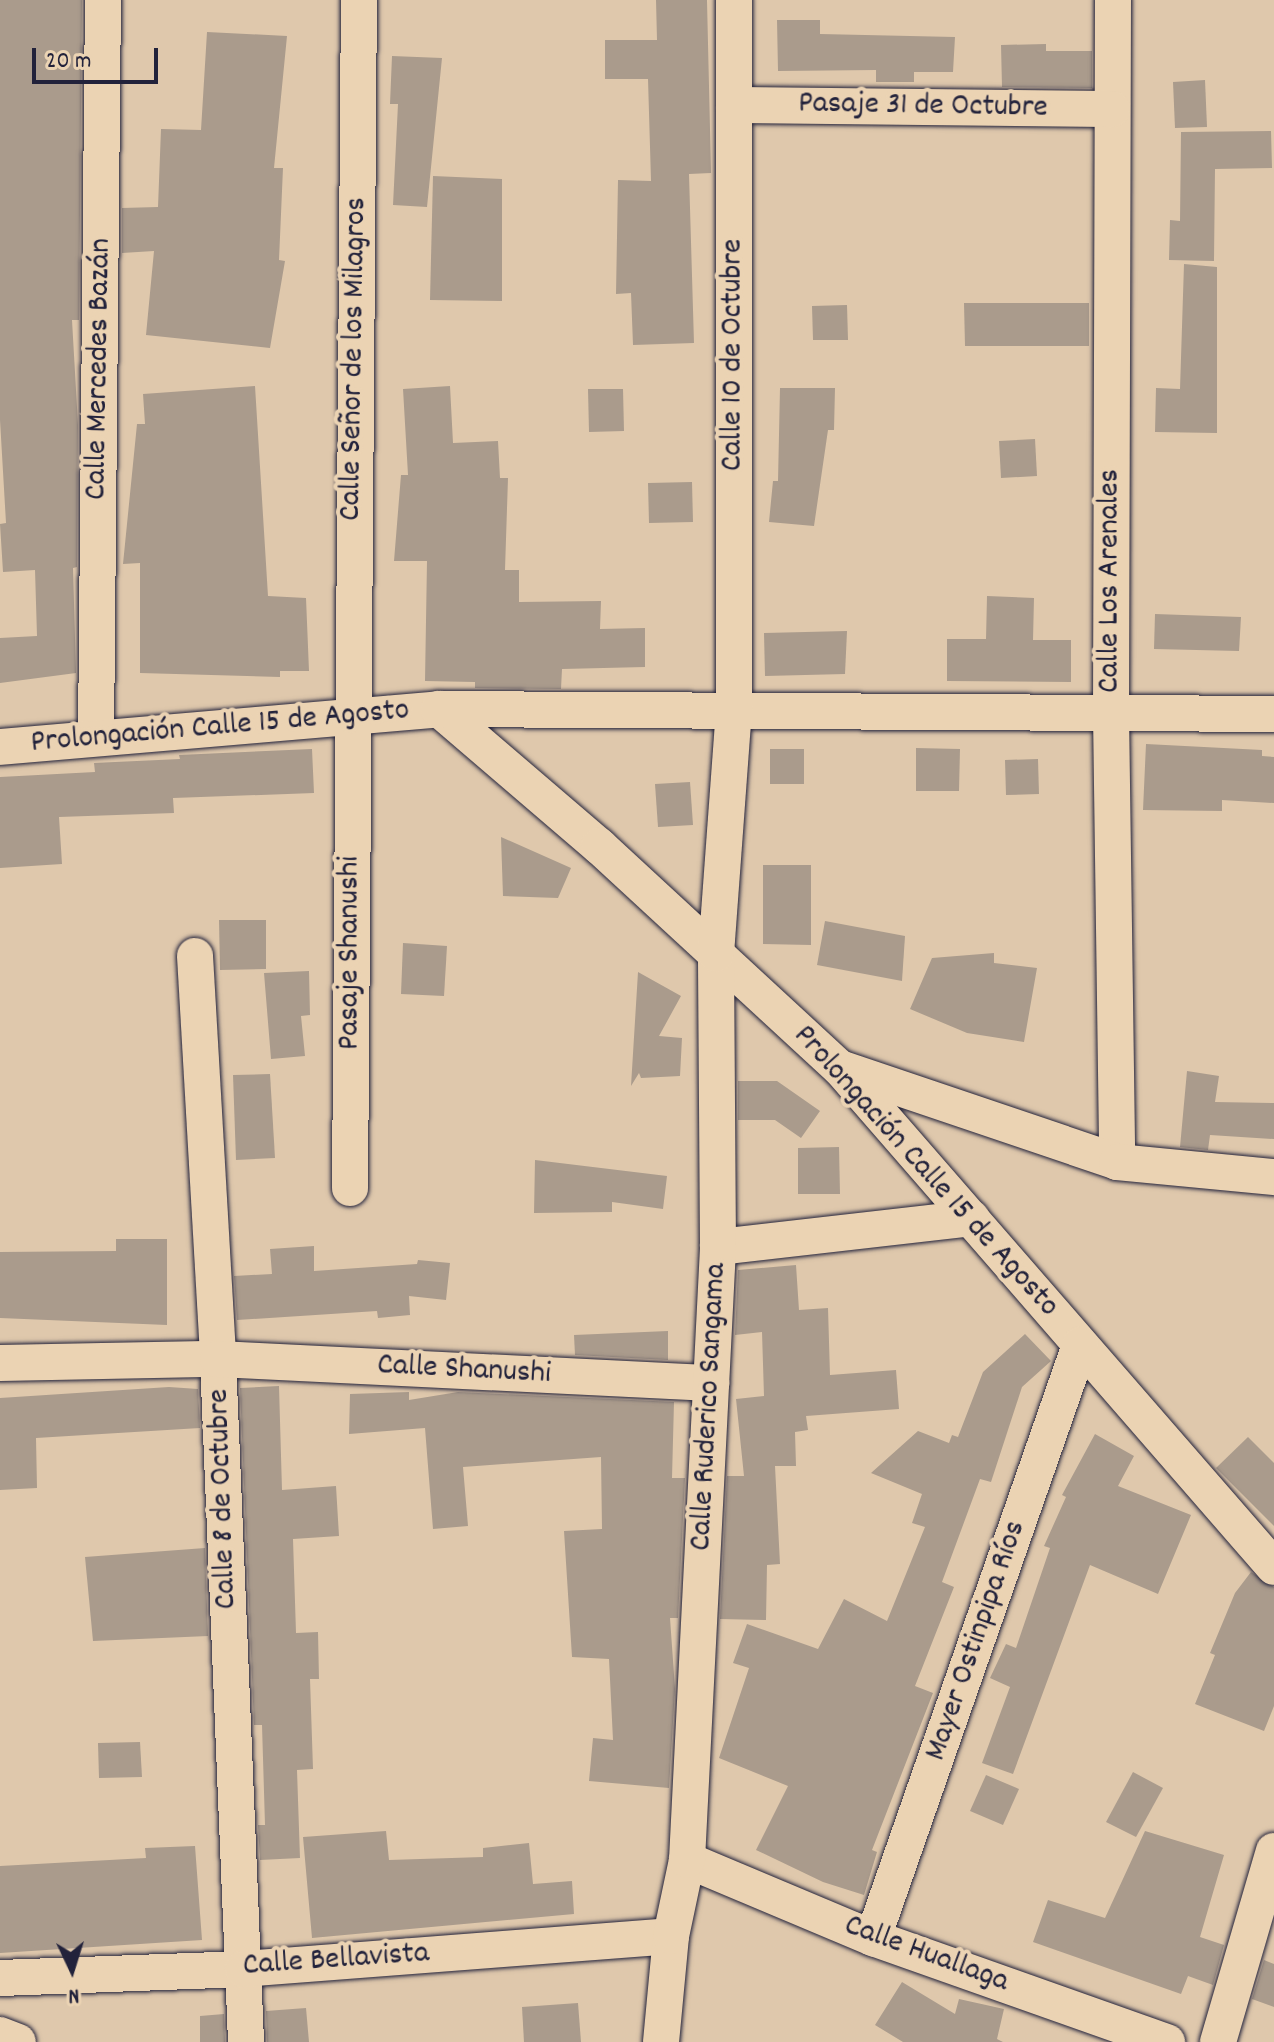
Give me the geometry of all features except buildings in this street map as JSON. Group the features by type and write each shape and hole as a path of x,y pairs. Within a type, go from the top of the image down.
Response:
{"street":[{"name":"Calle Mercedes Bazán","path":"96,737 103,0"},
{"name":"Calle Señor de los Milagros","path":"352,717 359,0"},
{"name":"Calle 10 de Octubre","path":"716,954 734,711 734,0"},
{"name":"Calle Los Arenales","path":"1113,0 1111,713 1117,1162"},
{"name":"Pasaje 31 de Octubre","path":"734,105 1112,109"},
{"name":"Prolongación Calle 15 de Agosto","path":"0,747 439,709 1274,714"},
{"name":"Prolongación Calle 15 de Agosto","path":"439,709 840,1068 1274,1567"},
{"name":"Pasaje Shanushi","path":"350,1188 352,717"},
{"name":"Calle Ruderico Sangama","path":"661,2042 671,1936 687,1860 718,1247 716,954"},
{"name":"Calle 8 de Octubre","path":"195,956 218,1359 246,2042"},
{"path":"840,1068 1117,1162 1274,1177"},
{"path":"718,1247 971,1218"},
{"name":"Mayer Ostinpipa Ríos","path":"873,1938 1080,1345"},
{"name":"Calle Shanushi","path":"0,1363 218,1359 711,1383"},
{"path":"1218,2042 1274,1851"},
{"name":"Calle Huallaga","path":"687,1860 873,1938 1167,2042"},
{"name":"Calle Bellavista","path":"0,1978 243,1969 671,1936"},
{"path":"0,2035 18,2042"}]}
